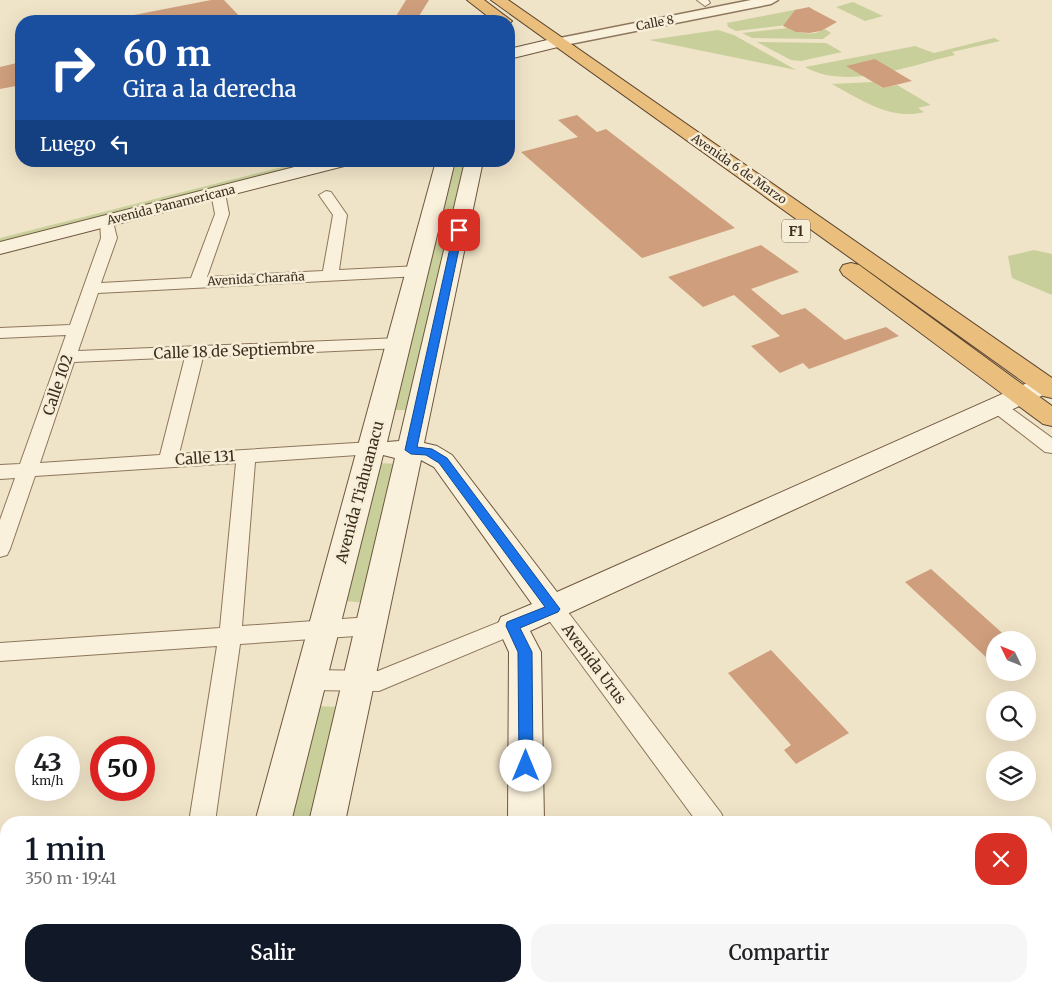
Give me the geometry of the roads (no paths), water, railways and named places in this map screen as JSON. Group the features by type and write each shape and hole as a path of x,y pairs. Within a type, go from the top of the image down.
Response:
{"highway":[{"name":"Avenida 6 de Marzo","path":"477,0 495,15"},
{"name":"Avenida 6 de Marzo","path":"498,0 515,15"},
{"name":"Avenida 6 de Marzo","path":"515,15 543,40 635,113 1040,390 1052,418"},
{"name":"Avenida 6 de Marzo","path":"515,27 543,40"}],"main road":[{"path":"515,42 543,40"},
{"path":"515,52 543,40"},
{"name":"Avenida Panamericana","path":"0,235 271,167"},
{"name":"Avenida Panamericana","path":"0,248 318,167"},
{"name":"Avenida Tiahuanacu","path":"275,816 309,680 419,271 445,167"},
{"path":"328,816 473,167"},
{"path":"526,816 525,652 512,626 998,407 1040,390"},
{"name":"Calle 131","path":"372,448 411,450"},
{"name":"Avenida Urus","path":"411,450 428,452 443,460 553,609"}],"street":[{"name":"Calle 8","path":"543,40 703,2 722,0"},
{"name":"Calle 8","path":"543,40 771,0"},
{"path":"198,281 222,214 218,193"},
{"path":"326,195 340,215 330,275"},
{"name":"Calle 102","path":"0,549 93,288 109,238 107,221"},
{"name":"Avenida Charaña","path":"93,288 198,281 419,271"},
{"path":"0,333 77,330"},
{"name":"Calle 18 de Septiembre","path":"68,357 400,343"},
{"path":"168,460 194,353"},
{"path":"998,407 1052,447"},
{"name":"Calle 131","path":"0,472 372,448"},
{"path":"203,816 230,636 246,455"},
{"name":"Avenida Urus","path":"553,609 708,816"},
{"path":"0,652 370,626"},
{"path":"309,680 379,681 512,626"}]}
